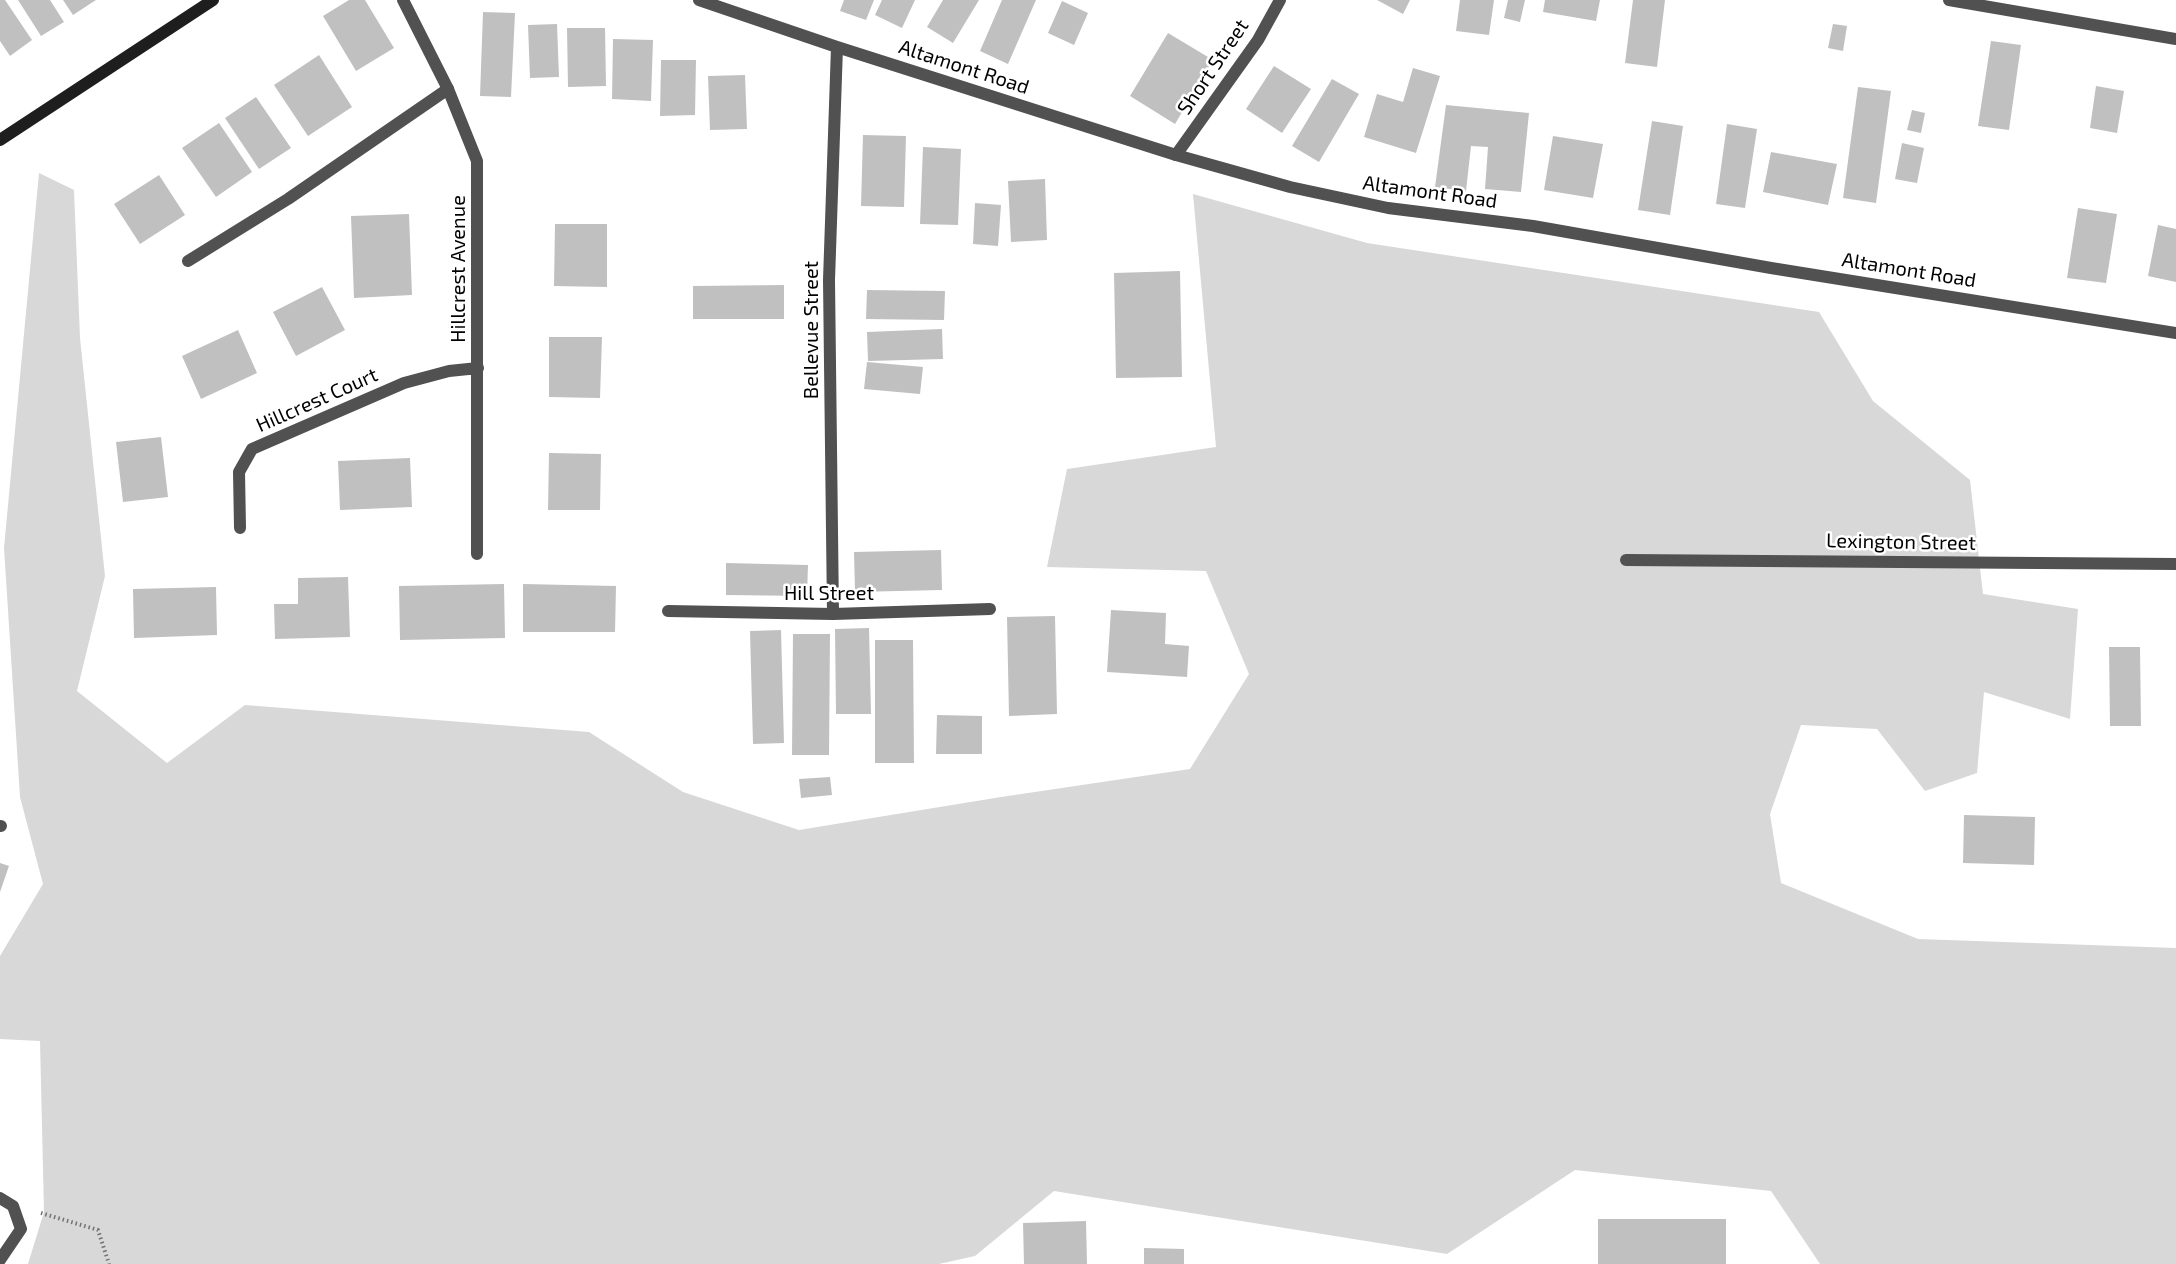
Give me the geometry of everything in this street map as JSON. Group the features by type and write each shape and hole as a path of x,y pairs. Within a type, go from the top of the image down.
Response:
{"street":[{"path":"0,140 213,0"},
{"name":"Hillcrest Avenue","path":"403,0 448,89 477,161 477,554"},
{"name":"Altamont Road","path":"699,0 837,47 1176,155 1290,187 1389,208 1533,226 1771,268 2176,333"},
{"name":"Short Street","path":"1176,155 1258,40 1280,0"},
{"path":"1949,0 2176,39"},
{"name":"Bellevue Street","path":"833,614 829,280 837,47"},
{"path":"188,261 288,199 448,89"},
{"name":"Hillcrest Court","path":"240,528 239,472 252,449 404,383 449,371 478,368"},
{"name":"Lexington Street","path":"1626,560 2176,564"},
{"name":"Hill Street","path":"668,611 833,614 990,609"},
{"path":"0,1198 14,1206 21,1229 0,1260"}],"path":[{"path":"14,1206 98,1230 109,1264"}],"shaded area":[{"path":"39,173 74,190 80,338 105,576 77,691 167,763 245,705 589,732 683,792 799,830 1190,769 1249,674 1206,571 1047,567 1067,469 1216,447 1193,194 1367,243 1819,312 1873,401 1970,480 1983,594 2078,609 2070,719 1984,692 1977,773 1925,791 1877,729 1801,725 1770,814 1781,883 1918,939 2176,948 2176,1264 1820,1264 1771,1191 1575,1170 1447,1254 1054,1191 975,1256 939,1264 28,1264 44,1212 40,1041 0,1039 0,956 43,884 20,797 4,548"}],"building":[{"path":"0,0 5,0 32,40 10,56 0,41"},
{"path":"18,0 50,0 64,22 41,36"},
{"path":"63,0 96,0 73,15"},
{"path":"349,0 365,0 394,48 356,71 323,16"},
{"path":"844,0 874,0 866,20 840,11"},
{"path":"882,0 915,0 902,28 875,15"},
{"path":"943,0 979,0 953,43 927,27"},
{"path":"1002,0 1036,0 1008,64 980,51"},
{"path":"1377,0 1410,0 1403,14"},
{"path":"1460,0 1494,0 1489,35 1456,31"},
{"path":"1508,0 1525,0 1520,22 1504,18"},
{"path":"1545,0 1600,0 1596,21 1543,12"},
{"path":"1633,0 1665,0 1657,67 1625,63"},
{"path":"1062,1 1088,13 1074,45 1048,33"},
{"path":"483,12 515,13 511,97 480,96"},
{"path":"557,24 559,77 530,78 528,25"},
{"path":"1833,24 1847,26 1843,51 1828,48"},
{"path":"567,28 605,28 606,86 568,87"},
{"path":"1168,33 1213,60 1175,124 1130,96"},
{"path":"613,39 653,40 651,101 612,99"},
{"path":"1991,41 2021,45 2009,130 1978,126"},
{"path":"319,55 352,107 308,136 274,85"},
{"path":"661,60 696,60 695,115 660,116"},
{"path":"1274,66 1311,89 1282,133 1246,109"},
{"path":"1413,68 1440,76 1416,153 1364,137 1377,94 1403,102"},
{"path":"745,75 747,129 710,130 708,76"},
{"path":"1332,79 1359,94 1319,162 1292,146"},
{"path":"2096,86 2124,91 2117,133 2090,128"},
{"path":"1858,87 1891,91 1876,203 1843,198"},
{"path":"256,97 291,148 259,169 225,118"},
{"path":"1446,105 1529,113 1521,192 1485,189 1488,147 1471,146 1466,191 1435,187"},
{"path":"1912,110 1925,113 1921,133 1907,130"},
{"path":"1652,121 1683,126 1670,215 1638,210"},
{"path":"219,123 252,172 216,197 182,148"},
{"path":"1727,124 1757,129 1745,208 1716,204"},
{"path":"863,135 906,136 904,207 861,206"},
{"path":"1553,136 1603,144 1593,198 1544,190"},
{"path":"1902,143 1924,148 1917,183 1895,179"},
{"path":"923,147 961,149 958,225 920,224"},
{"path":"1771,152 1837,164 1828,205 1763,192"},
{"path":"159,175 185,215 140,244 114,204"},
{"path":"1045,179 1047,240 1011,242 1008,181"},
{"path":"975,203 1001,205 998,246 973,244"},
{"path":"2078,208 2117,214 2106,283 2067,278"},
{"path":"409,214 412,295 354,298 351,216"},
{"path":"555,224 607,224 607,287 554,286"},
{"path":"2158,225 2176,229 2176,282 2148,276"},
{"path":"1180,271 1182,377 1116,378 1114,273"},
{"path":"784,285 784,319 693,319 693,286"},
{"path":"322,287 345,330 296,356 273,312"},
{"path":"867,290 945,291 944,320 866,319"},
{"path":"942,329 943,359 868,361 867,332"},
{"path":"238,330 257,373 201,399 182,356"},
{"path":"549,337 602,337 600,398 549,397"},
{"path":"867,362 923,367 920,394 864,389"},
{"path":"161,437 168,497 123,502 116,442"},
{"path":"549,453 601,454 600,510 548,510"},
{"path":"410,458 412,507 340,510 338,461"},
{"path":"941,550 942,590 855,592 854,552"},
{"path":"726,563 808,565 807,596 726,595"},
{"path":"348,577 350,637 275,639 274,604 298,604 298,578"},
{"path":"504,584 505,638 400,640 399,586"},
{"path":"523,584 616,586 615,632 523,632"},
{"path":"216,587 217,635 134,638 133,589"},
{"path":"1111,610 1166,613 1165,644 1189,646 1187,677 1107,672"},
{"path":"1055,616 1057,714 1009,716 1007,617"},
{"path":"869,628 871,714 836,714 835,629"},
{"path":"781,630 784,743 753,744 750,631"},
{"path":"793,634 830,634 829,755 792,755"},
{"path":"875,640 913,640 914,763 875,763"},
{"path":"2109,647 2140,647 2141,726 2110,726"},
{"path":"937,715 982,716 982,754 936,754"},
{"path":"830,777 832,795 801,798 799,779"},
{"path":"1964,815 2035,817 2034,865 1963,863"},
{"path":"0,863 9,866 0,892"},
{"path":"1598,1219 1726,1219 1726,1264 1598,1264"},
{"path":"1086,1221 1087,1264 1024,1264 1023,1223"},
{"path":"1144,1248 1184,1249 1184,1264 1144,1264"}]}
